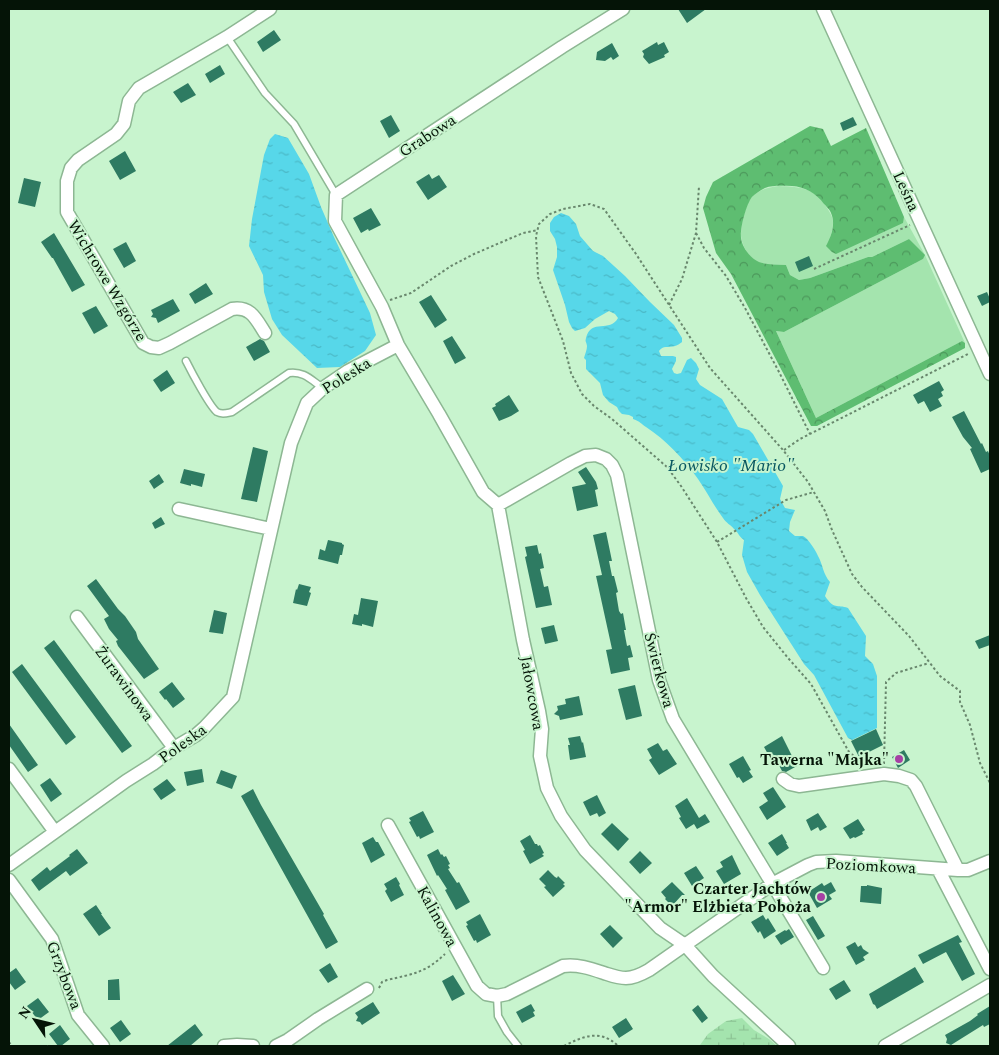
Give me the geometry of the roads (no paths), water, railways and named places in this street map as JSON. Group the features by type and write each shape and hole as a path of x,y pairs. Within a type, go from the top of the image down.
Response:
{"street":[{"path":"227,37 270,9"},
{"name":"Grabowa","path":"336,195 622,9"},
{"name":"Leśna","path":"823,9 990,374"},
{"name":"Wichrowe Wzgórze","path":"227,37 138,88 129,101 124,124 116,134 78,160 71,168 67,181 67,212 143,343 159,348 232,309 240,308 253,315 265,332"},
{"path":"336,195 335,221 381,305 398,345 483,492 498,505"},
{"name":"Poleska","path":"9,865 126,781 196,735 233,697 291,443 307,403 323,388 348,372 398,345"},
{"name":"Świerkowa","path":"498,505 585,456 596,455 606,459 612,465 617,475 659,680 673,720 823,968"},
{"name":"Jałowcowa","path":"498,505 523,640 539,710 542,729 540,756 548,788 560,816 585,850 660,928 685,945 713,976 789,1046"},
{"path":"179,509 271,529"},
{"name":"Żurawinowa","path":"77,617 174,748"},
{"path":"9,769 55,832"},
{"path":"783,779 790,784 799,786 884,774 900,776 911,780 916,786 958,870"},
{"name":"Kalinowa","path":"388,825 477,986 486,994 498,996"},
{"name":"Poziomkowa","path":"685,945 772,884 816,862 836,861 968,870 990,861"},
{"path":"938,869 990,969"},
{"name":"Grzybowa","path":"9,880 52,939 78,1014 103,1046"},
{"path":"498,996 507,994 564,966 574,965 627,978 649,970 685,945"},
{"path":"885,1046 990,985"},
{"path":"276,1046 367,989"},
{"path":"224,1046 237,1044 253,1046"}],"lane":[{"path":"227,37 265,93 294,124 336,195"},
{"path":"186,362 209,402 220,413 232,412 289,373 297,372 303,374 323,388"},
{"path":"498,996 498,1016 518,1046"}],"water":[{"path":"275,134 288,138 309,174 334,237 370,313 376,335 365,351 340,367 317,368 282,335 272,319 264,292 263,275 249,246 264,155 270,139"},
{"name":"Łowisko \"Mario\"","path":"561,213 569,216 576,224 580,236 593,251 603,256 625,276 674,325 682,338 682,342 676,346 662,348 659,351 661,356 676,357 672,369 674,373 681,373 687,360 691,358 699,369 696,379 700,385 722,399 738,427 749,430 753,434 783,486 780,499 785,508 795,510 790,522 789,531 795,536 805,537 820,559 830,582 825,596 833,605 848,608 866,636 865,656 873,664 877,676 877,728 852,740 848,738 814,675 804,664 747,572 742,555 744,540 724,520 698,479 681,457 653,432 633,419 633,417 622,414 617,407 609,402 603,395 600,383 586,369 586,360 584,358 588,332 596,327 610,325 618,318 609,311 595,319 585,328 575,331 572,328 553,270 557,257 557,247 550,231 550,223 554,217"}],"place":[{"name":"Tawerna \"Majka\"","path":"899,759"},
{"name":"Czarter Jachtów \"Armor\" Elżbieta Poboża","path":"821,897"}]}
